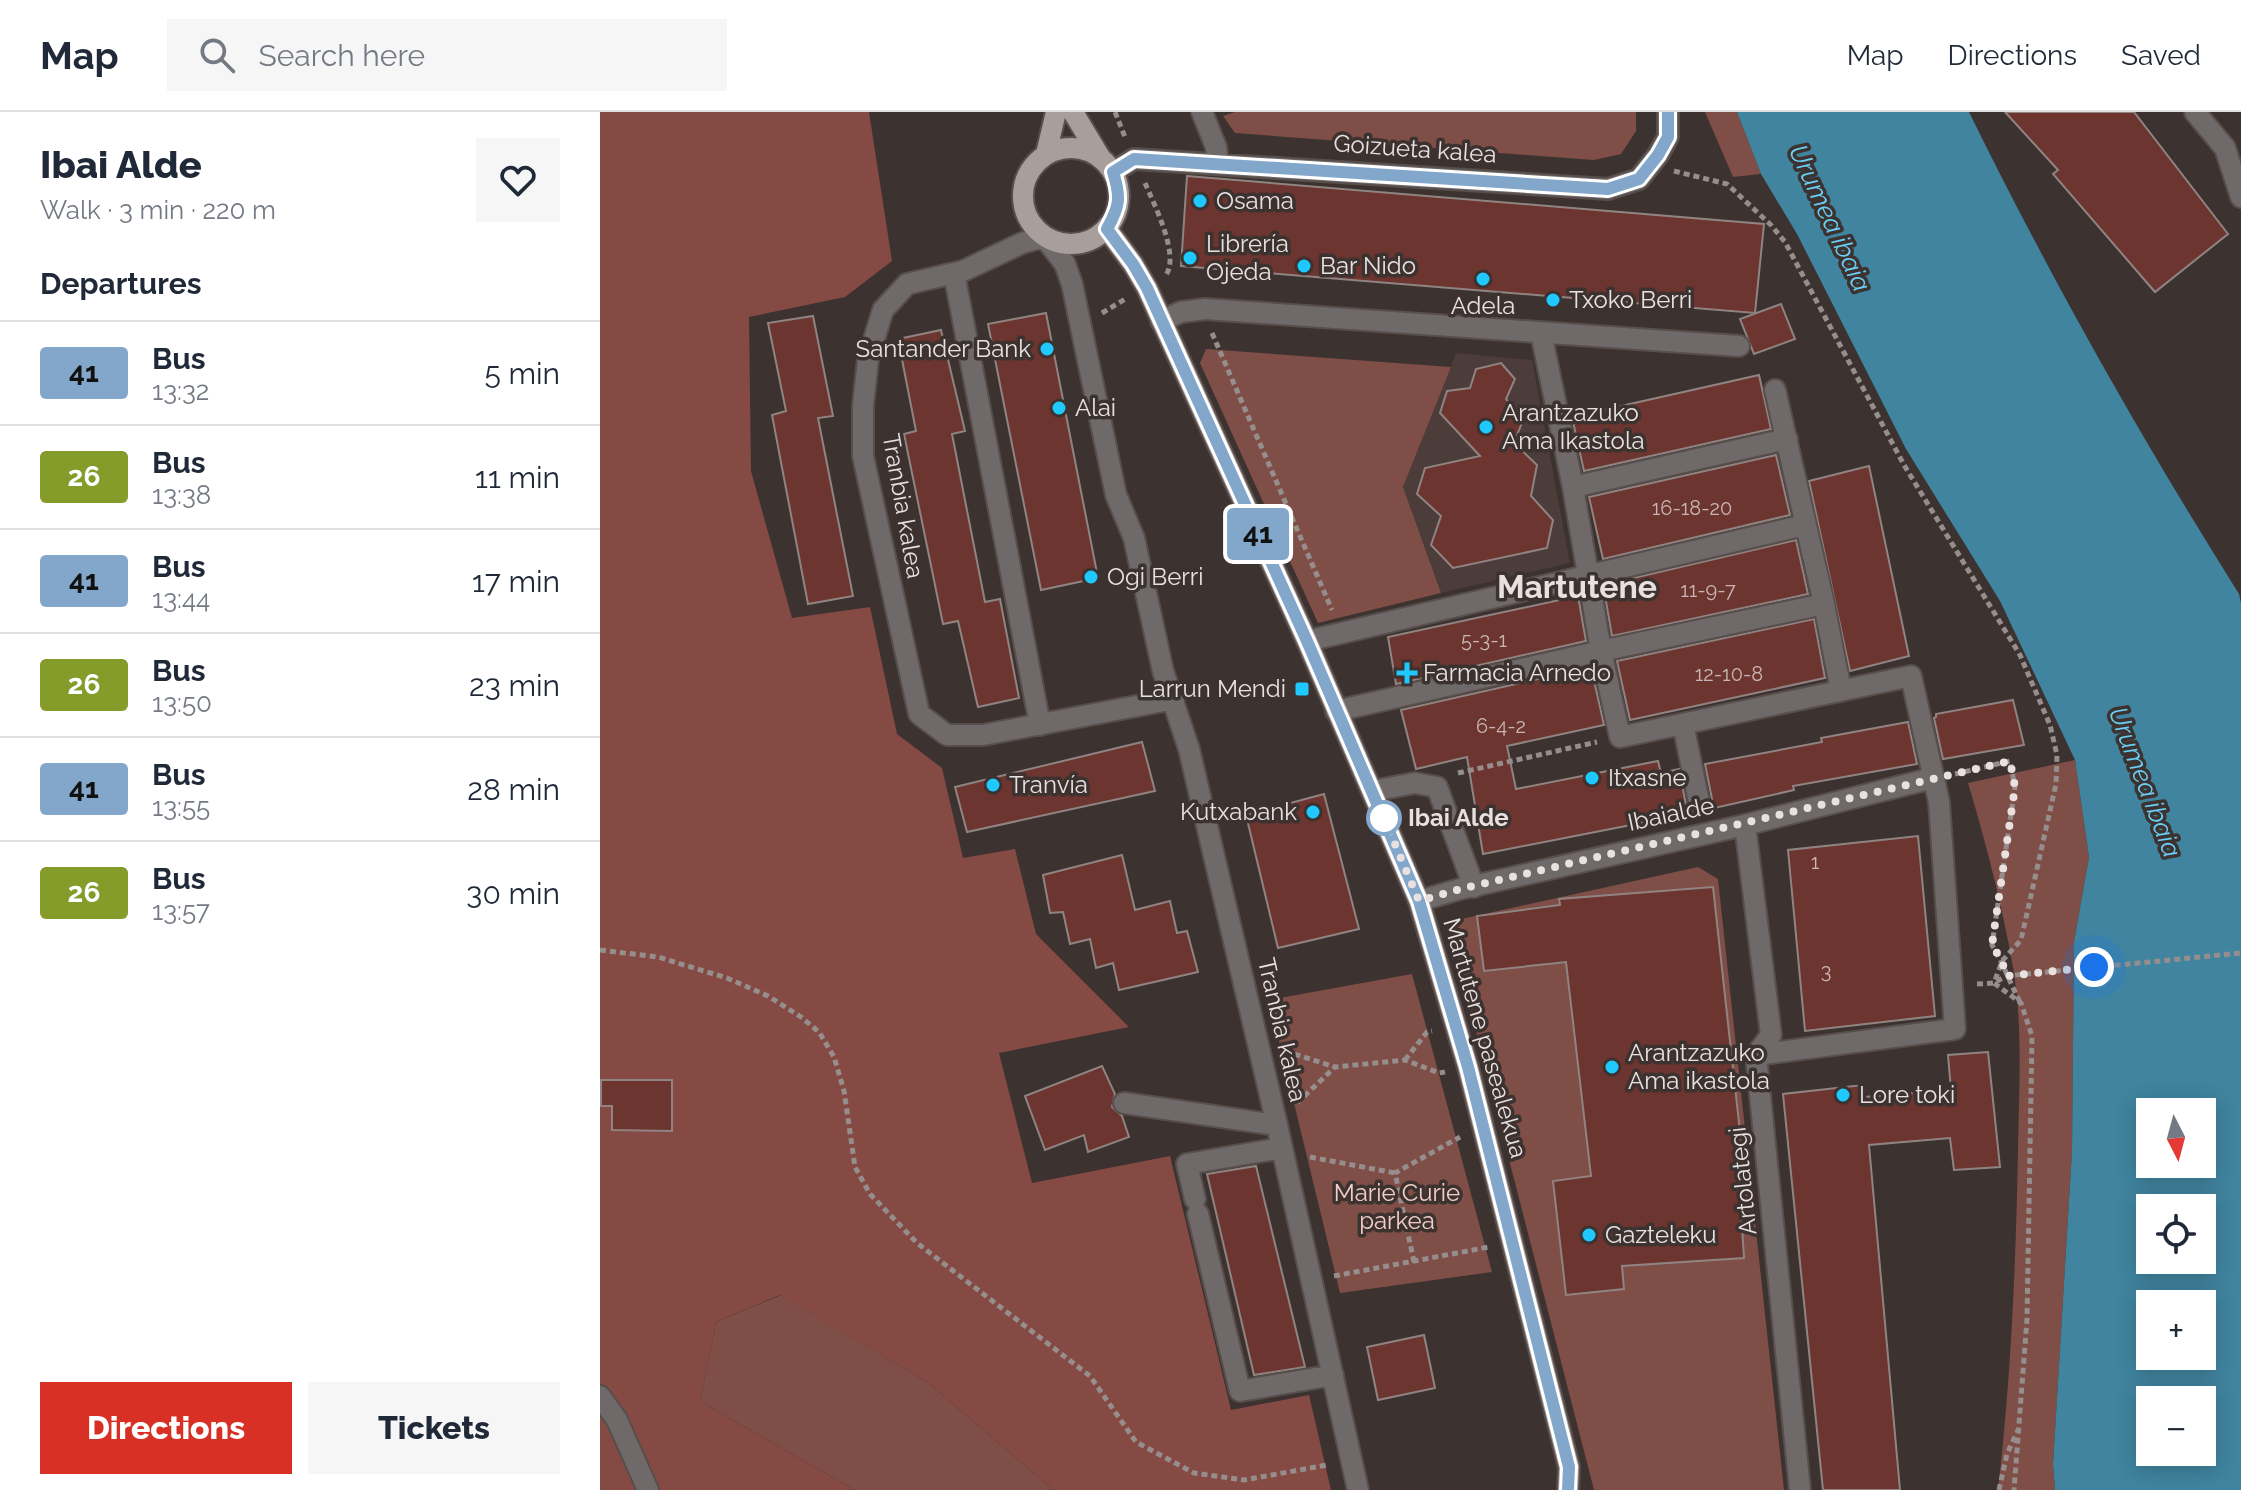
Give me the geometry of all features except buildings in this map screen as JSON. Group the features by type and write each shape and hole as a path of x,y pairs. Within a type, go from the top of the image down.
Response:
{"main road":[{"path":"1046,154 1056,112"},
{"path":"1073,112 1107,164 1120,191 1117,212 1107,229 1084,243 1070,245 1044,237 1028,219 1022,195 1029,172 1046,154 1074,147 1107,164"},
{"name":"Martutene pasealekua","path":"1107,229 1133,264 1161,321 1307,641 1419,901 1468,1067 1513,1242 1569,1467 1568,1490"}],"street":[{"path":"1202,112 1216,147 1218,162"},
{"name":"Goizueta kalea","path":"1107,164 1134,159 1218,162 1608,189 1639,179 1658,155 1668,137 1668,112"},
{"path":"2195,112 2225,148 2241,197"},
{"name":"Tranbia kalea","path":"1174,699 983,735 947,735 919,714 863,456 863,406 868,359 883,310 907,284 963,271 1022,243 1044,237 1065,264 1072,284 1116,495 1134,538 1163,671 1174,699 1189,749 1261,1052 1358,1490"},
{"path":"954,273 1040,725"},
{"path":"1161,321 1181,312 1205,309 1739,346"},
{"path":"1541,333 1620,737 1911,676 1939,802 1955,1029 1756,1055"},
{"path":"1775,390 1841,691"},
{"path":"1573,487 1787,439"},
{"path":"1307,641 1587,573 1805,525"},
{"path":"1336,711 1824,604"},
{"path":"1683,724 1699,802"},
{"name":"Ibaialde","path":"1419,901 1933,778"},
{"path":"1372,791 1415,783 1437,787 1474,887"},
{"name":"Artolategi","path":"1745,825 1771,1035 1756,1055 1800,1490"},
{"path":"1124,1103 1276,1118"},
{"path":"1284,1155 1187,1164 1240,1391 1333,1375"},
{"path":"600,1396 617,1420 648,1490"}],"path":[{"path":"1205,309 1218,350 1342,632"},
{"path":"1437,787 1458,773 1620,737"},
{"path":"1933,778 2010,761 2015,787 1992,945 2021,1003"},
{"path":"600,950 658,957 727,978 768,996 819,1032 834,1057 844,1091 855,1167 870,1194 917,1243 1090,1376 1136,1442 1194,1473 1244,1480 1352,1461"},
{"path":"2006,976 2241,953"},
{"path":"1405,1060 1427,1032 1456,1024"},
{"path":"1261,1052 1281,1049 1335,1067 1405,1060 1439,1073 1468,1067"},
{"path":"1276,1118 1295,1105 1335,1067"},
{"path":"1284,1155 1395,1173 1456,1138 1485,1132"},
{"path":"1395,1173 1414,1262"},
{"path":"1312,1282 1513,1242"},
{"path":"1999,1490 2007,1454 2020,1428"}],"shaded area":[{"path":"600,112 869,112 892,261 845,297 749,317 751,471 792,618 870,607 897,734 942,768 963,858 1015,849 1036,934 1129,1027 999,1053 1032,1183 1170,1156 1231,1410 1309,1395 1331,1490 1054,1490 927,1382 780,1295 716,1322 700,1401 855,1490 600,1490"},
{"name":"Arantzazuko Ama Ikastola","path":"1456,353 1532,360 1570,563 1441,593 1403,487"}],"green space":[{"path":"1235,112 1636,112 1636,131 1621,154 1594,160 1235,133 1223,116"},
{"path":"1705,112 1737,112 1761,174 1733,177"},
{"path":"1206,349 1451,367 1403,487 1441,593 1318,623 1200,363"},
{"path":"2075,760 2089,857 2074,942 2072,1151 2053,1464 2055,1490 1998,1490 2014,1277 2019,1035 2009,944 1968,783"},
{"name":"Arantzazuko Ama ikastola","path":"1698,867 1718,879 1784,1490 1594,1490 1448,922"},
{"name":"Marie Curie parkea","path":"1412,974 1492,1272 1340,1293 1269,1000"},
{"path":"781,1295 927,1382 1054,1490 855,1490 700,1401 716,1322"}],"water":[{"name":"Urumea ibaia","path":"1737,112 1969,112 2098,356 2239,594 2241,1490 2055,1490 2053,1464 2072,1151 2074,942 2089,857 2075,760 2000,601 1906,449 1797,234 1761,174"}],"bus line":[{"name":"41","path":"1568,1490 1569,1467 1513,1242 1468,1067 1419,901 1307,641 1147,288 1107,229 1117,212 1120,191 1113,172 1134,159 1608,189 1639,179 1658,155 1668,137 1668,112"}],"place":[{"name":"Osama","path":"1200,201"},
{"name":"Librería Ojeda","path":"1190,258"},
{"name":"Bar Nido","path":"1304,266"},
{"name":"Adela","path":"1483,279"},
{"name":"Txoko Berri","path":"1553,300"},
{"name":"Santander Bank","path":"1047,349"},
{"name":"Alai","path":"1059,408"},
{"name":"Arantzazuko Ama Ikastola","path":"1486,427"},
{"name":"Ogi Berri","path":"1091,577"},
{"name":"Farmacia Arnedo","path":"1407,673"},
{"name":"Larrun Mendi","path":"1302,689"},
{"name":"Itxasne","path":"1592,778"},
{"name":"Tranvía","path":"993,785"},
{"name":"Kutxabank","path":"1313,812"},
{"name":"Ibai Alde","path":"1384,818"},
{"name":"Arantzazuko Ama ikastola","path":"1612,1067"},
{"name":"Lore toki","path":"1843,1095"},
{"name":"Gazteleku","path":"1589,1235"}],"district":[{"name":"Martutene","path":"1577,587"}],"route":[{"path":"1384,818 1419,901 2010,761 2015,787 1992,945 2002,961 2006,976 2094,967"}]}
